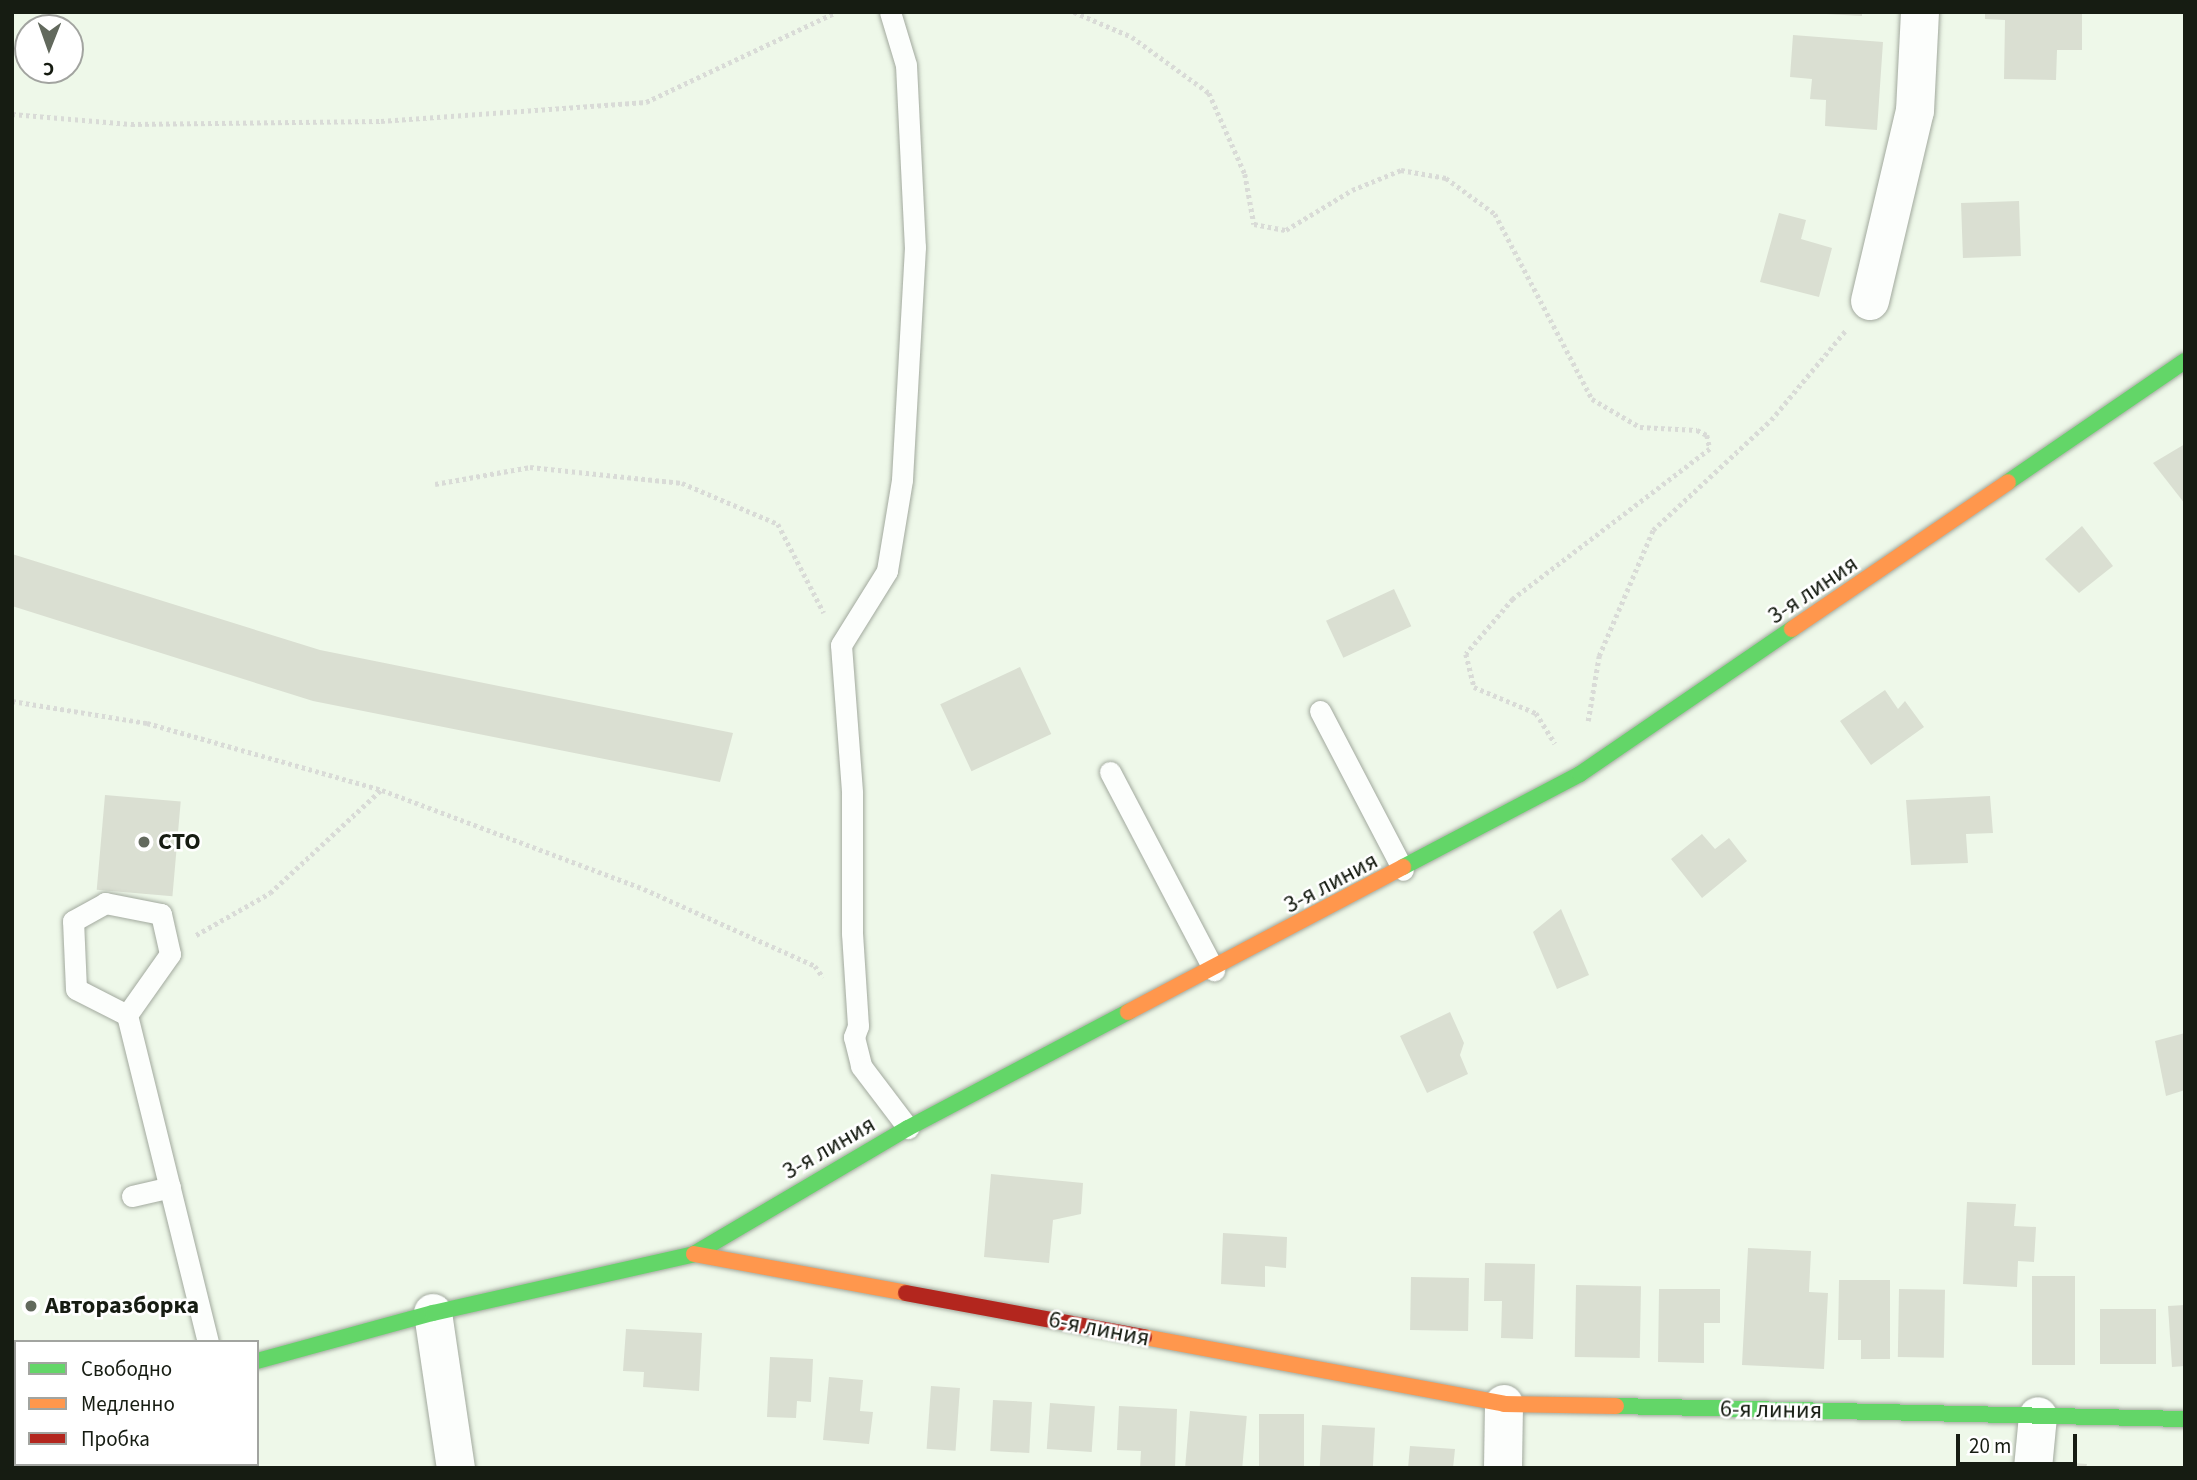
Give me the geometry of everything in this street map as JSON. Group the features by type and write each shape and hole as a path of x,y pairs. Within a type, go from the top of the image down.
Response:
{"main road":[{"name":"3-я линия","path":"259,1360 433,1313 694,1254 908,1128 1404,870 1578,775 2185,360"},
{"name":"6-я линия","path":"694,1254 1504,1404 2185,1419"}],"street":[{"path":"1870,301 1915,111 1920,12"},
{"path":"433,1313 456,1468"},
{"path":"1503,1468 1504,1404"},
{"path":"2033,1468 2038,1416"}],"lane":[{"path":"891,12 905,65 915,247 902,480 887,571 841,645 852,793 852,933 858,1026 854,1037 861,1066 908,1128"},
{"path":"1320,711 1404,870"},
{"path":"1110,772 1214,970"},
{"path":"127,1015 170,954 161,914 105,903 73,921 76,989 127,1015 208,1340"},
{"path":"131,1196 170,1188"}],"path":[{"path":"12,114 131,124 381,121 646,102 836,12"},
{"path":"1073,12 1132,37 1209,93 1245,174 1254,224 1286,230 1352,190 1401,170 1446,178 1495,214 1592,399 1640,427 1697,430 1707,435 1710,449 1513,598 1466,654 1474,687 1536,713 1578,775"},
{"path":"1578,775 1599,656 1653,530 1771,419 1870,301"},
{"path":"435,484 530,467 682,483 778,524 841,645"},
{"path":"12,701 147,723 382,790 644,889 815,966 858,1026"},
{"path":"170,954 270,893 382,790"}],"building":[{"path":"1862,12 1862,16 1826,14"},
{"path":"1985,12 2082,12 2082,50 2057,50 2056,80 2004,79 2005,20 1985,19"},
{"path":"1793,35 1883,42 1877,130 1825,126 1826,100 1810,99 1812,79 1790,77"},
{"path":"2019,201 2021,256 1963,258 1961,203"},
{"path":"1779,213 1806,220 1801,239 1832,248 1819,297 1760,282"},
{"path":"2185,444 2185,504 2153,463"},
{"path":"2082,526 2113,566 2079,593 2045,559"},
{"path":"12,554 320,650 733,733 720,782 313,701 12,606"},
{"path":"1394,589 1411,626 1343,658 1326,621"},
{"path":"1020,667 1051,734 972,771 940,704"},
{"path":"1885,690 1898,709 1905,701 1924,727 1871,765 1840,721"},
{"path":"105,795 181,802 172,896 97,890"},
{"path":"1990,796 1993,833 1966,834 1968,863 1911,865 1906,800"},
{"path":"1702,834 1715,849 1729,838 1747,861 1702,898 1671,859"},
{"path":"1561,909 1589,975 1557,989 1533,932"},
{"path":"1450,1012 1464,1043 1460,1055 1468,1074 1427,1093 1400,1036"},
{"path":"2185,1033 2185,1090 2166,1096 2155,1041"},
{"path":"991,1174 1083,1183 1081,1214 1053,1220 1049,1263 984,1257"},
{"path":"1967,1202 2016,1204 2014,1226 2036,1227 2034,1262 2018,1261 2017,1287 1963,1284"},
{"path":"1223,1233 1287,1237 1286,1268 1265,1266 1265,1287 1221,1284"},
{"path":"1748,1248 1811,1251 1809,1292 1828,1293 1824,1369 1742,1365"},
{"path":"1485,1263 1535,1264 1533,1339 1501,1338 1502,1301 1484,1301"},
{"path":"2032,1276 2075,1276 2075,1365 2032,1365"},
{"path":"1411,1277 1469,1278 1468,1331 1410,1330"},
{"path":"1839,1280 1890,1280 1890,1359 1861,1359 1861,1340 1838,1340"},
{"path":"1576,1285 1641,1286 1640,1358 1575,1357"},
{"path":"1659,1289 1720,1289 1720,1323 1704,1323 1704,1363 1658,1362"},
{"path":"1899,1289 1945,1290 1944,1358 1898,1357"},
{"path":"2185,1305 2185,1366 2172,1367 2168,1306"},
{"path":"2100,1309 2156,1309 2156,1364 2100,1364"},
{"path":"626,1329 702,1333 699,1391 643,1387 644,1372 623,1371"},
{"path":"770,1357 813,1359 811,1402 797,1401 796,1418 767,1417"},
{"path":"829,1377 863,1380 860,1411 873,1412 869,1444 823,1440"},
{"path":"931,1386 960,1388 956,1451 927,1449"},
{"path":"993,1400 1032,1402 1029,1453 990,1451"},
{"path":"1050,1403 1095,1406 1092,1452 1047,1449"},
{"path":"1119,1406 1177,1409 1175,1468 1140,1468 1141,1451 1117,1450"},
{"path":"1190,1411 1247,1416 1242,1468 1185,1466"},
{"path":"1259,1414 1304,1414 1304,1468 1259,1468"},
{"path":"1322,1425 1375,1428 1373,1468 1320,1468"},
{"path":"1410,1446 1455,1449 1453,1468 1408,1468"},
{"path":"2058,1462 2087,1464 2086,1468 2058,1468"}],"traffic: fast":[{"path":"2008,482 2185,361"},
{"path":"1403,867 1580,774 1792,629"},
{"path":"259,1360 433,1313 694,1254 908,1128 1128,1012"},
{"path":"1616,1406 2185,1419"}],"traffic: slow":[{"path":"1792,629 2008,482"},
{"path":"1128,1012 1403,867"},
{"path":"694,1254 906,1293"},
{"path":"1144,1337 1504,1404 1616,1406"}],"traffic: jam":[{"path":"906,1293 1144,1337"}],"place":[{"name":"СТО","path":"144,842"},
{"name":"Авторазборка","path":"31,1306"}]}
